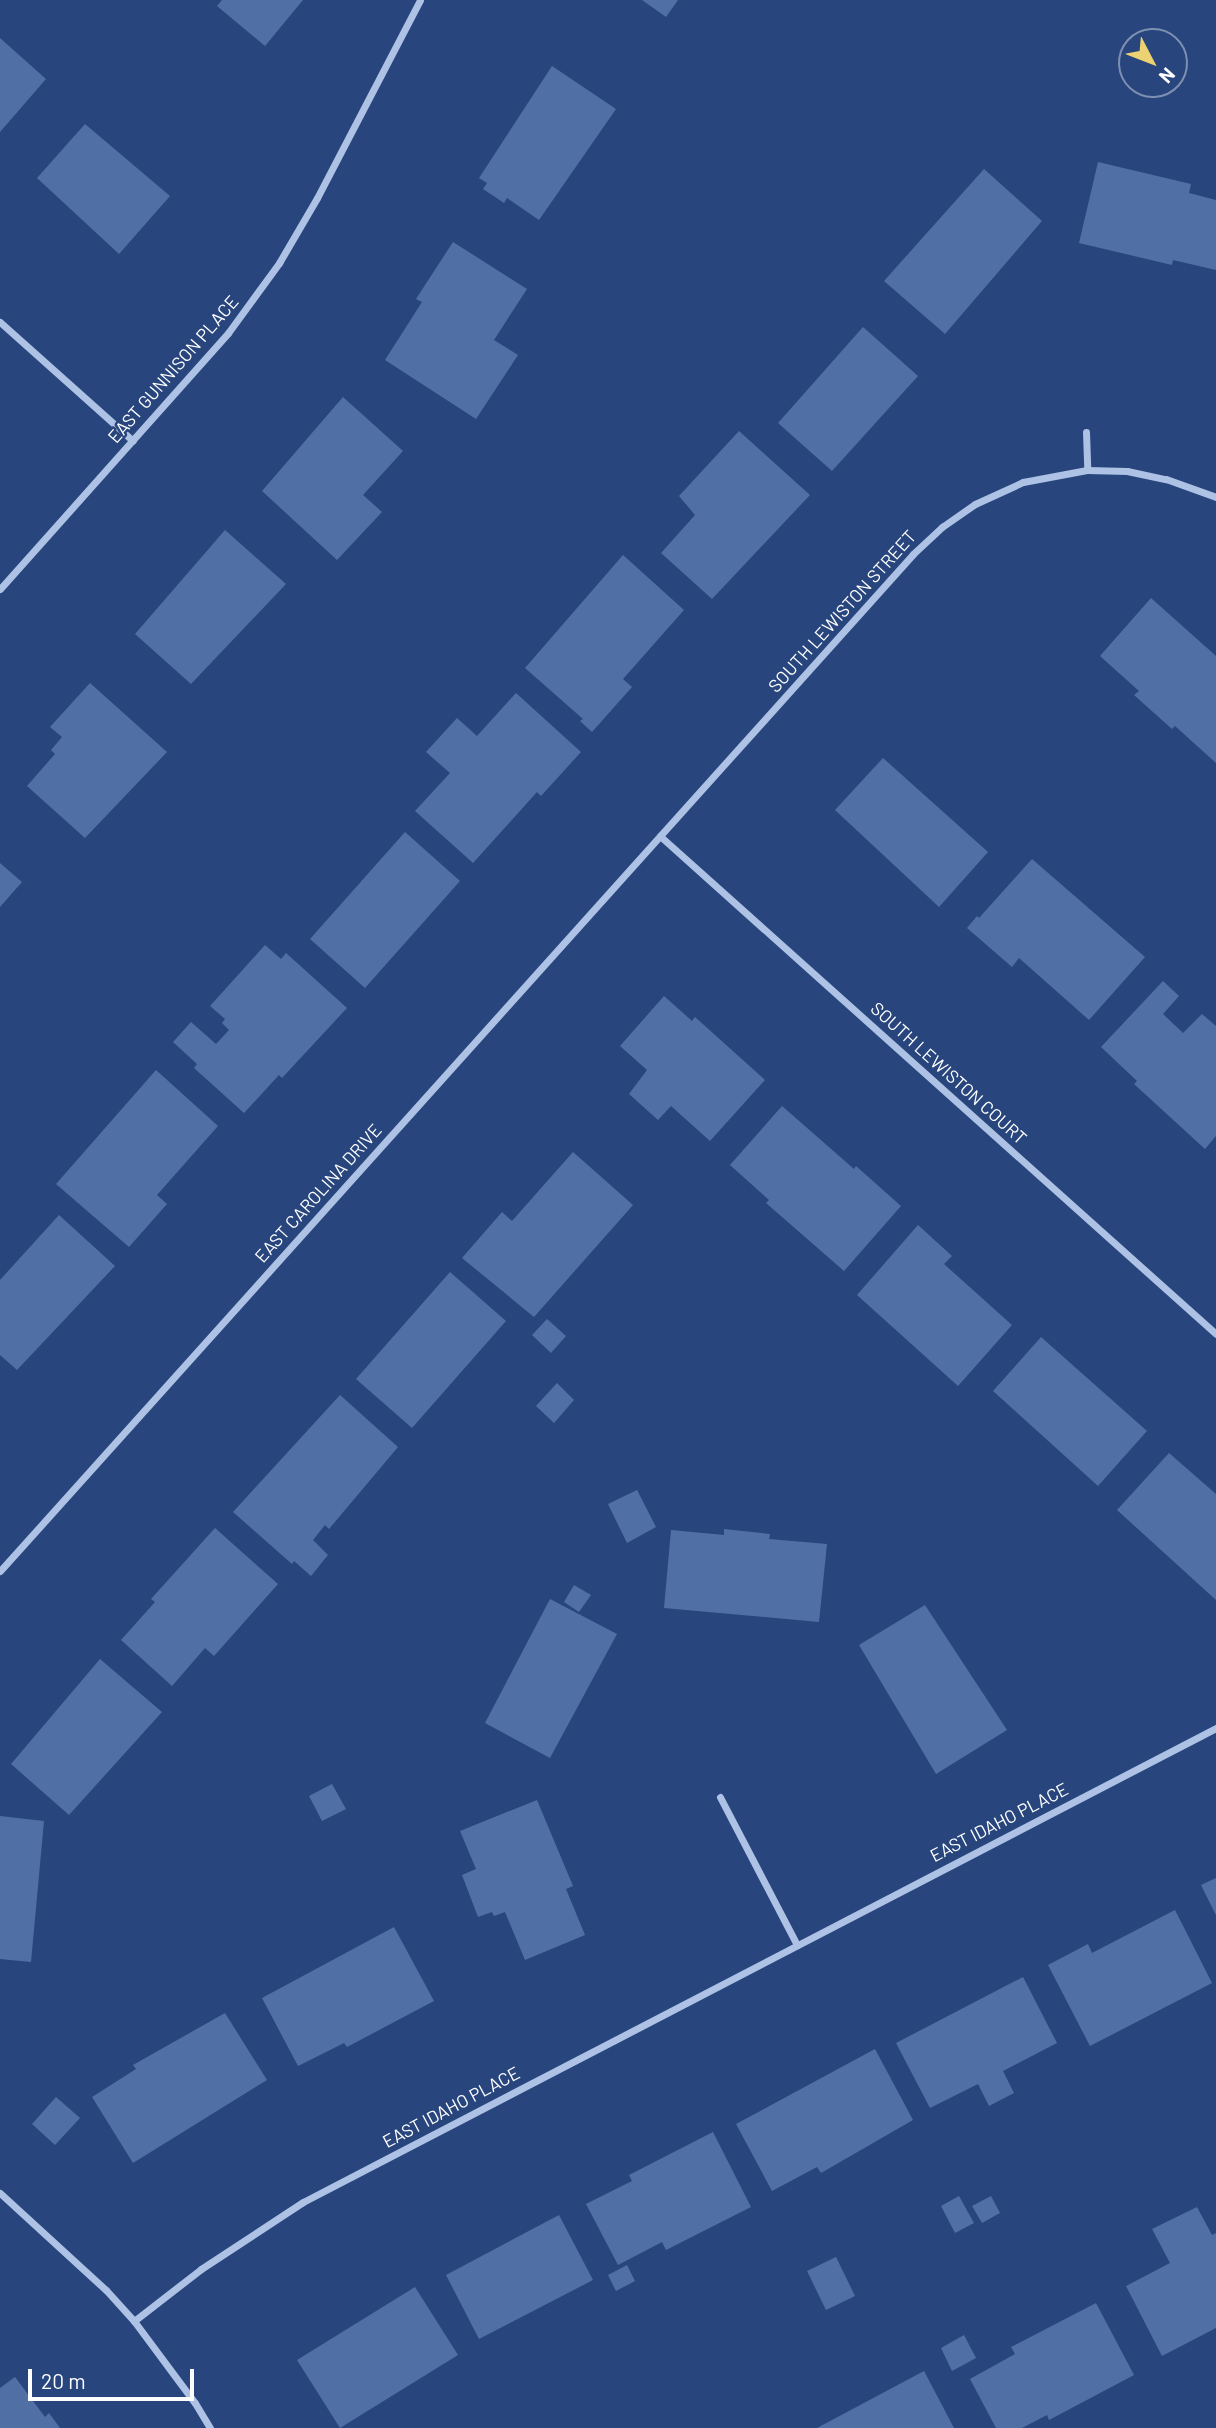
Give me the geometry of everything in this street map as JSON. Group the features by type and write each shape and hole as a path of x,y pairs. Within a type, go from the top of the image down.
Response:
{"street":[{"name":"EAST GUNNISON PLACE","path":"0,589 228,333 279,263 317,198 420,0"},
{"path":"0,322 133,441"},
{"path":"1086,432 1087,470"},
{"name":"SOUTH LEWISTON STREET","path":"660,836 913,554 942,527 975,504 1023,482 1087,470 1127,471 1166,479 1216,497"},
{"name":"SOUTH LEWISTON COURT","path":"660,836 1216,1334"},
{"name":"EAST CAROLINA DRIVE","path":"0,1571 660,836"},
{"name":"EAST IDAHO PLACE","path":"134,2321 201,2269 303,2202 1216,1728"},
{"path":"720,1797 797,1945"},
{"path":"0,2193 106,2290 134,2321 195,2403 210,2428"}],"building":[{"path":"222,0 303,0 265,46 217,6"},
{"path":"642,0 678,0 666,17"},
{"path":"0,38 46,79 0,132"},
{"path":"552,66 616,109 539,220 507,198 504,203 483,189 487,183 479,178"},
{"path":"85,124 170,196 119,254 37,178"},
{"path":"1098,162 1191,184 1189,193 1216,200 1216,270 1173,260 1172,265 1079,243"},
{"path":"984,169 1042,221 945,334 884,281"},
{"path":"453,242 527,289 494,340 518,355 476,419 385,360 422,302 416,299"},
{"path":"863,327 918,376 832,471 778,423"},
{"path":"343,397 403,451 363,495 382,512 337,560 262,491"},
{"path":"739,431 810,495 712,599 661,553 695,515 679,496"},
{"path":"225,530 286,584 191,684 135,634"},
{"path":"623,555 684,610 623,679 632,687 592,732 580,721 583,719 525,668"},
{"path":"1151,598 1216,656 1216,763 1175,726 1172,729 1134,695 1139,691 1100,656"},
{"path":"90,683 167,752 85,838 27,786 55,754 51,750 62,737 50,727"},
{"path":"516,693 581,752 541,796 537,792 473,863 415,811 450,773 426,752 457,718 477,736"},
{"path":"883,758 988,852 939,907 835,810"},
{"path":"405,832 460,881 365,988 310,939"},
{"path":"1032,859 1145,957 1089,1020 1019,958 1012,967 967,928"},
{"path":"0,863 22,882 0,907"},
{"path":"265,945 281,959 286,953 347,1008 282,1078 279,1075 244,1113 194,1068 197,1064 173,1042 191,1022 216,1044 229,1030 222,1023 225,1019 210,1006"},
{"path":"1163,981 1179,996 1163,1014 1183,1033 1202,1014 1216,1026 1216,1136 1205,1149 1134,1084 1137,1081 1101,1047"},
{"path":"664,996 692,1021 695,1017 765,1080 710,1141 671,1106 658,1120 629,1094 647,1070 620,1046"},
{"path":"156,1070 218,1126 157,1195 167,1204 129,1247 56,1184"},
{"path":"782,1106 901,1206 844,1271 766,1203 769,1200 730,1165"},
{"path":"573,1152 633,1205 534,1317 462,1258 502,1212 512,1221"},
{"path":"59,1215 115,1266 17,1370 0,1355 0,1280"},
{"path":"918,1225 952,1256 944,1264 1012,1325 958,1386 857,1295"},
{"path":"450,1272 506,1321 412,1428 356,1379"},
{"path":"547,1319 566,1336 551,1353 532,1335"},
{"path":"1041,1337 1147,1431 1098,1486 993,1391"},
{"path":"557,1383 574,1400 554,1423 536,1406"},
{"path":"340,1395 398,1447 329,1529 325,1525 313,1540 328,1555 311,1576 294,1561 292,1564 233,1512"},
{"path":"1169,1453 1216,1494 1216,1600 1117,1510"},
{"path":"637,1490 656,1527 627,1543 608,1504"},
{"path":"215,1528 278,1584 214,1656 205,1648 172,1686 121,1640 155,1602 151,1599"},
{"path":"724,1529 770,1534 769,1539 827,1544 819,1622 664,1608 671,1530 724,1535"},
{"path":"574,1585 591,1595 579,1612 564,1602"},
{"path":"550,1599 617,1634 550,1758 485,1723"},
{"path":"925,1605 1007,1730 936,1774 859,1645"},
{"path":"100,1659 162,1712 69,1815 11,1764"},
{"path":"332,1784 346,1809 322,1821 309,1796"},
{"path":"537,1800 573,1886 566,1889 585,1935 525,1960 505,1912 494,1916 492,1912 478,1917 462,1875 476,1869 460,1831"},
{"path":"0,1816 44,1821 31,1962 0,1959"},
{"path":"1216,1878 1216,1915 1201,1885"},
{"path":"1175,1910 1212,1983 1090,2046 1048,1965 1088,1944 1092,1953"},
{"path":"394,1927 434,2001 347,2047 344,2043 298,2066 262,1998"},
{"path":"1023,1977 1057,2043 1003,2071 1014,2093 989,2106 978,2084 930,2108 896,2043"},
{"path":"225,2013 267,2080 133,2163 92,2097 136,2069 133,2065"},
{"path":"875,2049 913,2120 821,2173 817,2167 772,2191 736,2124"},
{"path":"56,2097 80,2118 55,2145 32,2124"},
{"path":"713,2132 751,2207 666,2250 662,2242 618,2265 586,2204 632,2181 629,2175"},
{"path":"959,2196 974,2223 955,2233 941,2206"},
{"path":"991,2196 1000,2213 982,2223 972,2206"},
{"path":"1197,2207 1212,2235 1216,2233 1216,2328 1162,2356 1126,2286 1170,2263 1152,2229"},
{"path":"559,2215 593,2280 479,2339 446,2275"},
{"path":"836,2257 855,2296 826,2310 807,2271"},
{"path":"627,2265 635,2281 616,2291 608,2275"},
{"path":"415,2287 458,2355 340,2428 297,2360"},
{"path":"1096,2303 1134,2375 1049,2420 1047,2415 1022,2428 996,2428 970,2379 1015,2354 1011,2347"},
{"path":"964,2335 976,2358 952,2371 941,2348"},
{"path":"924,2371 954,2428 817,2428"},
{"path":"15,2377 45,2417 49,2413 60,2428 0,2428 0,2388"}]}
